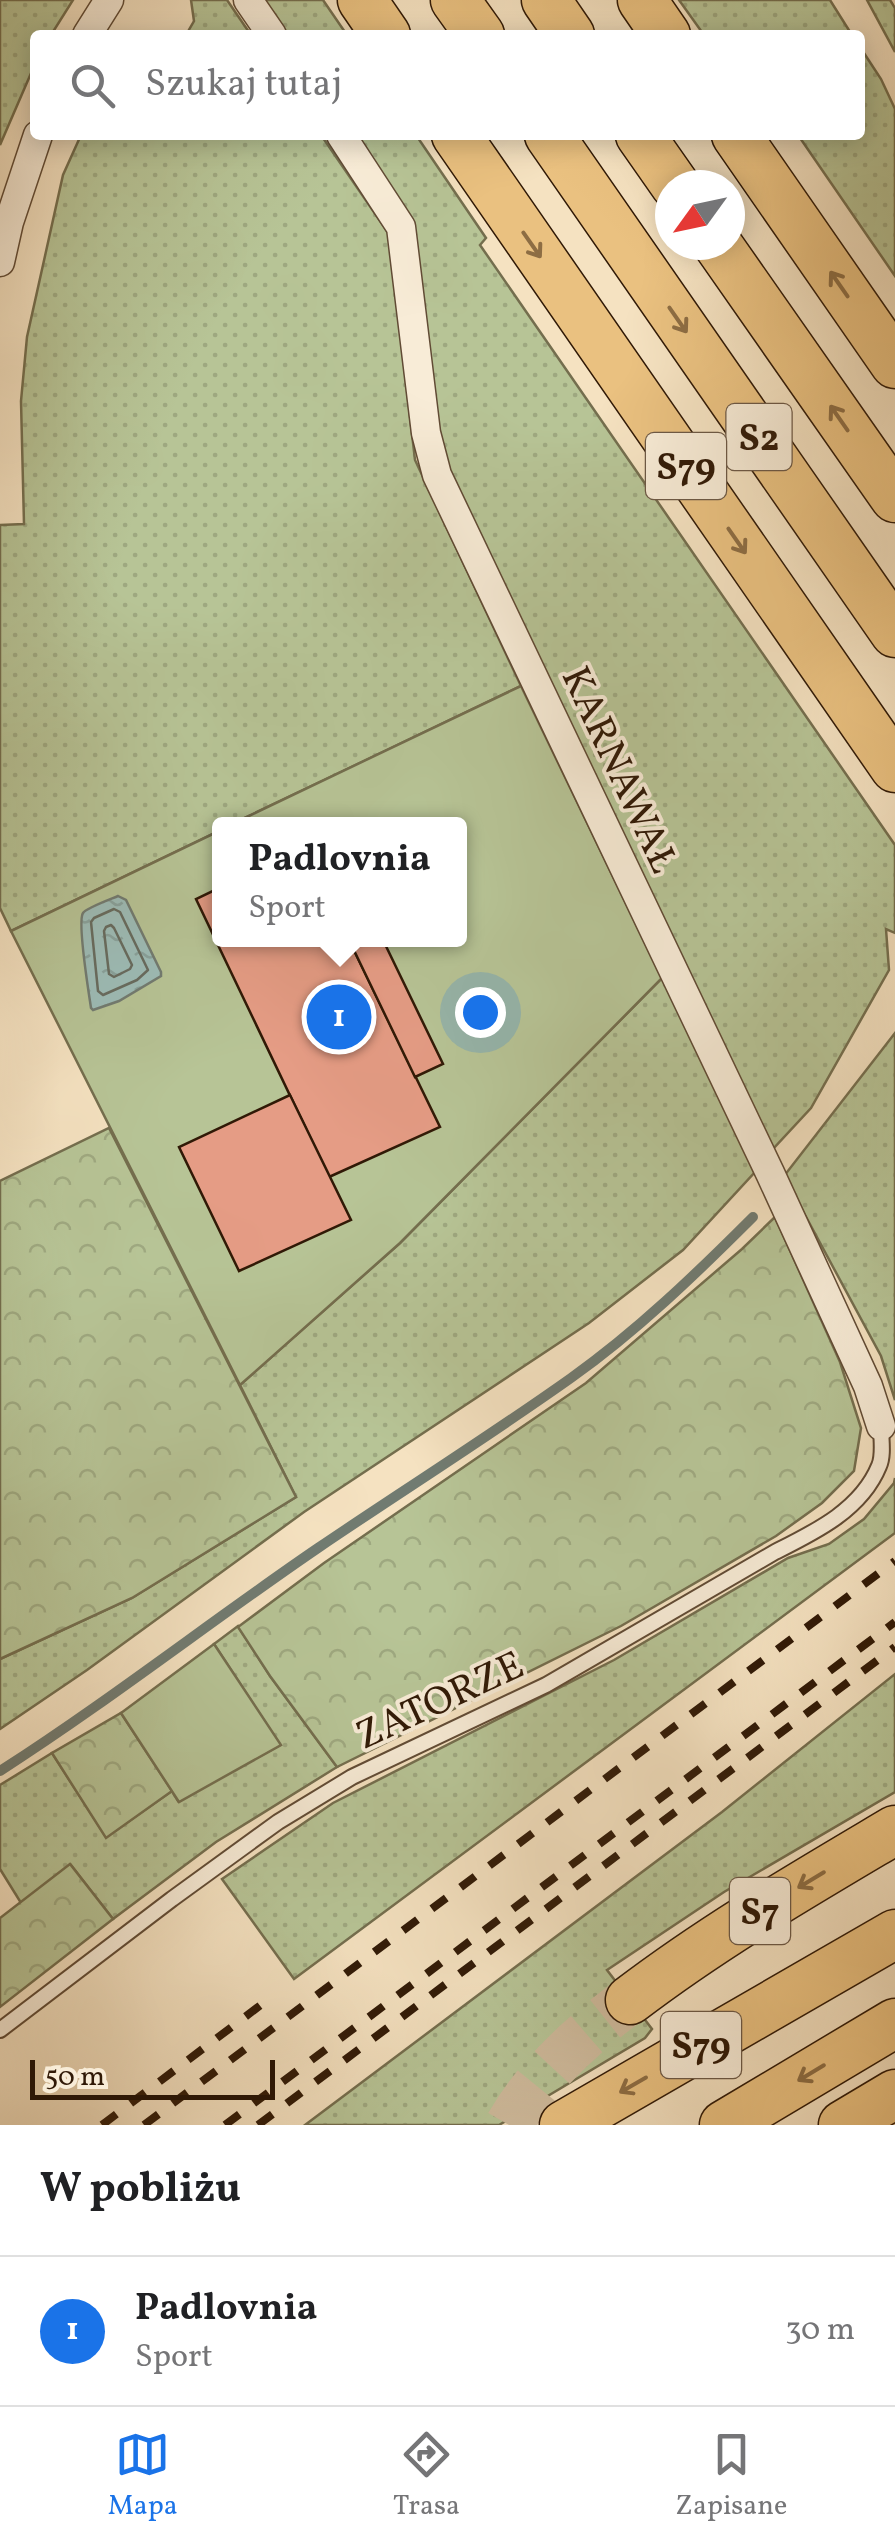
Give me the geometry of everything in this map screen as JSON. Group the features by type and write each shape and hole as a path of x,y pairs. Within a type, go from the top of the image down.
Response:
{"highway":[{"path":"362,0 383,30"},
{"path":"455,0 476,30"},
{"path":"546,0 567,30"},
{"path":"642,0 663,30"},
{"name":"S79","path":"459,140 895,768"},
{"name":"S2","path":"552,140 895,633"},
{"path":"644,140 665,170"},
{"path":"739,140 895,364"},
{"name":"S2","path":"728,260 895,498"},
{"name":"S7","path":"630,2000 739,1924 895,1830"},
{"name":"S79","path":"564,2125 895,1934"},
{"path":"724,2125 895,2023"},
{"path":"843,2125 895,2094"}],"street":[{"path":"91,30 109,0"},
{"path":"248,0 269,30"},
{"path":"0,262 36,140"},
{"name":"KARNAWAŁ","path":"344,140 401,228 426,432 437,475 770,1173 868,1386 881,1426"}],"lane":[{"name":"ZATORZE","path":"0,2030 172,1898 322,1795 546,1685 813,1533 860,1499 881,1463 881,1426"}],"green space":[{"path":"0,0 73,0 54,30 30,30 30,76 0,145"},
{"path":"191,0 227,0 248,30 189,30 194,21"},
{"path":"259,0 323,0 344,30 280,30"},
{"path":"679,0 830,0 849,30 700,30"},
{"path":"867,0 890,0 895,8 895,52"},
{"path":"865,55 895,109 895,276 801,140 865,140"},
{"path":"79,140 324,140 389,234 415,460 521,686 247,817 212,817 212,834 11,931 0,908 0,525 24,524 21,401 27,337 63,175"},
{"path":"355,140 419,140 486,238 480,245 895,845 895,933 886,929 889,970 811,1108 772,1150 454,486 437,421 408,226"},
{"path":"521,686 662,978 400,1243 240,1385 11,931 212,834 212,947 467,947 467,817 247,817"},
{"path":"662,978 755,1172 683,1250 589,1323 304,1512 0,1729 0,1659 132,1598 296,1497 240,1385 400,1243"},
{"path":"895,1033 895,1400 881,1356 784,1176"},
{"path":"109,1128 296,1497 132,1598 0,1659 0,1181"},
{"path":"775,1217 840,1362 861,1428 854,1471 822,1503 776,1536 621,1626 337,1767 238,1627 324,1563 586,1383"},
{"path":"895,1478 895,1533 294,1979 222,1879 333,1803 614,1660 788,1558 829,1544 864,1519"},
{"path":"238,1626 337,1767 216,1842 113,1919 71,1865 21,1903 0,1869 0,1785 52,1753 106,1837 172,1791 178,1801 280,1745 214,1644"},
{"path":"214,1644 281,1745 179,1802 121,1713"},
{"path":"895,1674 895,1792 724,1892 607,1970 652,2029 645,2038 499,2125 305,2125 722,1812"},
{"path":"121,1713 172,1791 106,1838 52,1753"},
{"path":"70,1864 113,1919 0,2007 0,1918"}],"water":[{"path":"118,896 126,900 161,976 119,1001 93,1010 81,930 83,913"}],"building":[{"path":"212,891 212,932 196,899"},
{"path":"219,947 352,947 440,1127 329,1177"},
{"path":"352,947 386,947 443,1064 415,1077"},
{"path":"290,1095 351,1220 239,1271 179,1147"}],"waterway":[{"path":"0,1771 318,1548 571,1378 643,1321 753,1217"}],"tunnel":[{"path":"509,2125 563,2056 630,2000"}],"railway":[{"path":"144,2125 895,1561"},
{"path":"225,2125 895,1622"},
{"path":"258,2125 895,1647"},
{"path":"102,2125 274,1995"}],"place":[{"name":"Padlovnia","path":"339,1017"}]}
